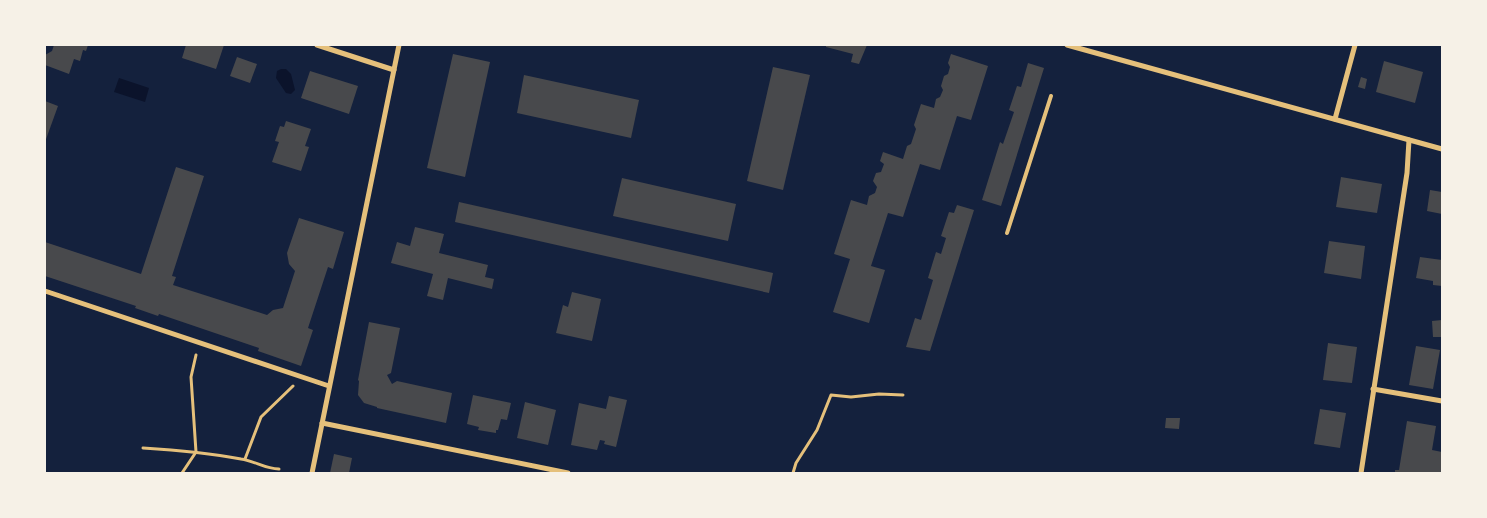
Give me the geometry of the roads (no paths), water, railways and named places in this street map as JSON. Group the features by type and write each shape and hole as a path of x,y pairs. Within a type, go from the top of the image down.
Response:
{"street":[{"path":"317,45 394,70"},
{"path":"312,473 399,45"},
{"path":"1067,45 1078,46 1442,149"},
{"path":"1335,120 1355,45"},
{"path":"1361,473 1407,173 1409,140"},
{"path":"45,291 329,386"},
{"path":"1373,389 1442,400"},
{"path":"322,423 568,473"}],"lane":[{"path":"1007,233 1051,96"}],"water":[{"path":"286,69 291,74 295,90 291,94 286,93 276,78 277,71"},
{"path":"119,78 149,88 145,102 114,92"}]}
